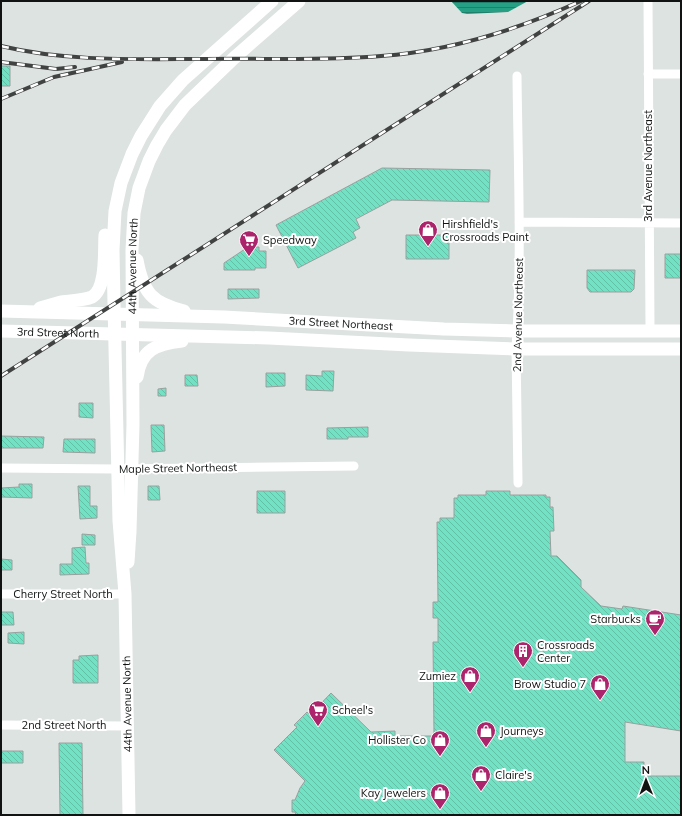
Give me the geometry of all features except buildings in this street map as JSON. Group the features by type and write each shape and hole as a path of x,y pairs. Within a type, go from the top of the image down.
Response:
{"main road":[{"name":"44th Avenue North","path":"129,815 125,594 119,521 114,314 114,227 118,197 125,172 141,136 150,120 171,92 272,1"},
{"name":"44th Avenue North","path":"125,594 129,553 132,468 132,250 134,213 139,188 157,144 175,117 196,93 299,1"},
{"path":"28,312 59,303 91,297 100,288 103,276 105,228 111,190 114,179 125,172"},
{"path":"134,213 135,242 140,273 146,289 152,297 162,304 174,308 224,318"},
{"name":"3rd Street Northeast","path":"1,311 131,314 518,331 681,331"},
{"name":"3rd Street North","path":"1,331 115,333"},
{"name":"3rd Street Northeast","path":"115,333 259,337 516,349 681,349"},
{"path":"132,440 138,368 141,360 150,350 165,344 182,341 259,337"}],"street":[{"name":"3rd Avenue Northeast","path":"648,1 648,223 650,332"},
{"path":"648,74 681,74"},
{"name":"2nd Avenue Northeast","path":"518,76 519,222 518,331 516,349 518,483"},
{"path":"519,222 681,223"},
{"name":"Maple Street Northeast","path":"1,468 118,469 354,466"},
{"name":"Cherry Street North","path":"1,594 125,594"},
{"name":"2nd Street North","path":"1,725 127,726"}],"shaded area":[{"path":"451,1 528,1 508,12 467,14 462,13"}],"railway":[{"path":"1,46 51,55 103,58 359,58 432,49 483,38 532,21 581,1"},
{"path":"1,376 589,1"},
{"path":"1,62 56,69 75,67"},
{"path":"1,99 54,77 122,62"}],"place":[{"name":"Hirshfield's Crossroads Paint","path":"428,247"},
{"name":"Speedway","path":"249,257"},
{"name":"Starbucks","path":"655,636"},
{"name":"Crossroads Center","path":"523,668"},
{"name":"Zumiez","path":"470,693"},
{"name":"Brow Studio 7","path":"600,701"},
{"name":"Scheel's","path":"318,727"},
{"name":"Journeys","path":"486,748"},
{"name":"Hollister Co","path":"440,757"},
{"name":"Claire's","path":"481,792"},
{"name":"Kay Jewelers","path":"440,810"}]}
